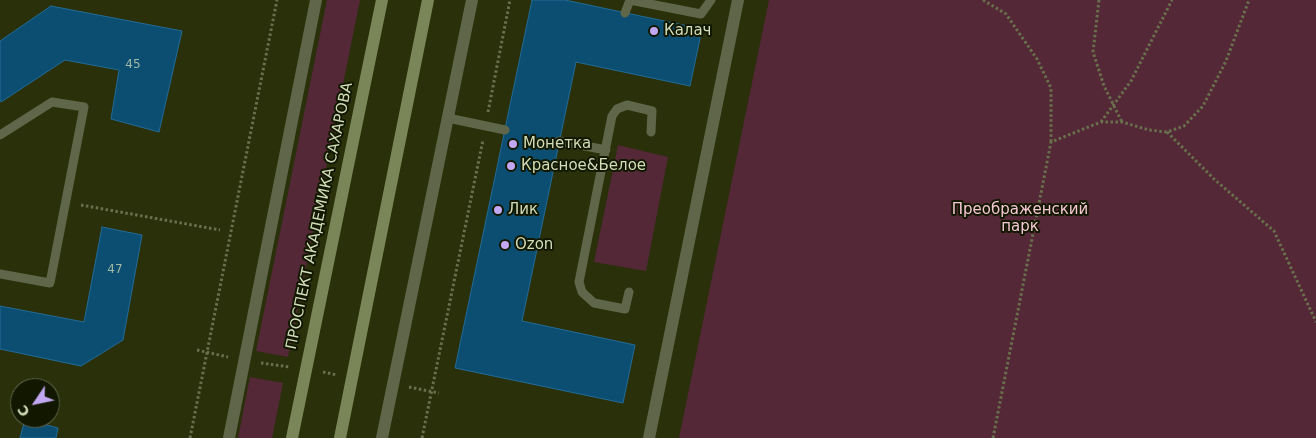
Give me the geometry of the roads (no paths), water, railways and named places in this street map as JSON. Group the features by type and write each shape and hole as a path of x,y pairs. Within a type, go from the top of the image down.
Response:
{"main road":[{"name":"ПРОСПЕКТ АКАДЕМИКА САХАРОВА","path":"292,438 382,0"},
{"path":"340,438 428,0"}],"street":[{"path":"229,438 316,0"},
{"path":"382,438 472,0"},
{"path":"649,438 738,0"}],"lane":[{"path":"625,13 630,0 701,14 711,0"},
{"path":"0,135 52,102 84,107 50,283 0,274"},
{"path":"629,292 625,309 594,303 582,292 580,282 612,116 617,109 627,105 652,111 651,132"},
{"path":"448,118 505,130"},
{"path":"559,140 606,150"}],"place":[{"name":"Калач","path":"654,31"},
{"name":"Монетка","path":"513,144"},
{"name":"Красное&Белое","path":"511,166"},
{"name":"Лик","path":"498,210"},
{"name":"Ozon","path":"505,245"}],"park label":[{"name":"Преображенский парк","path":"1020,218"}]}
